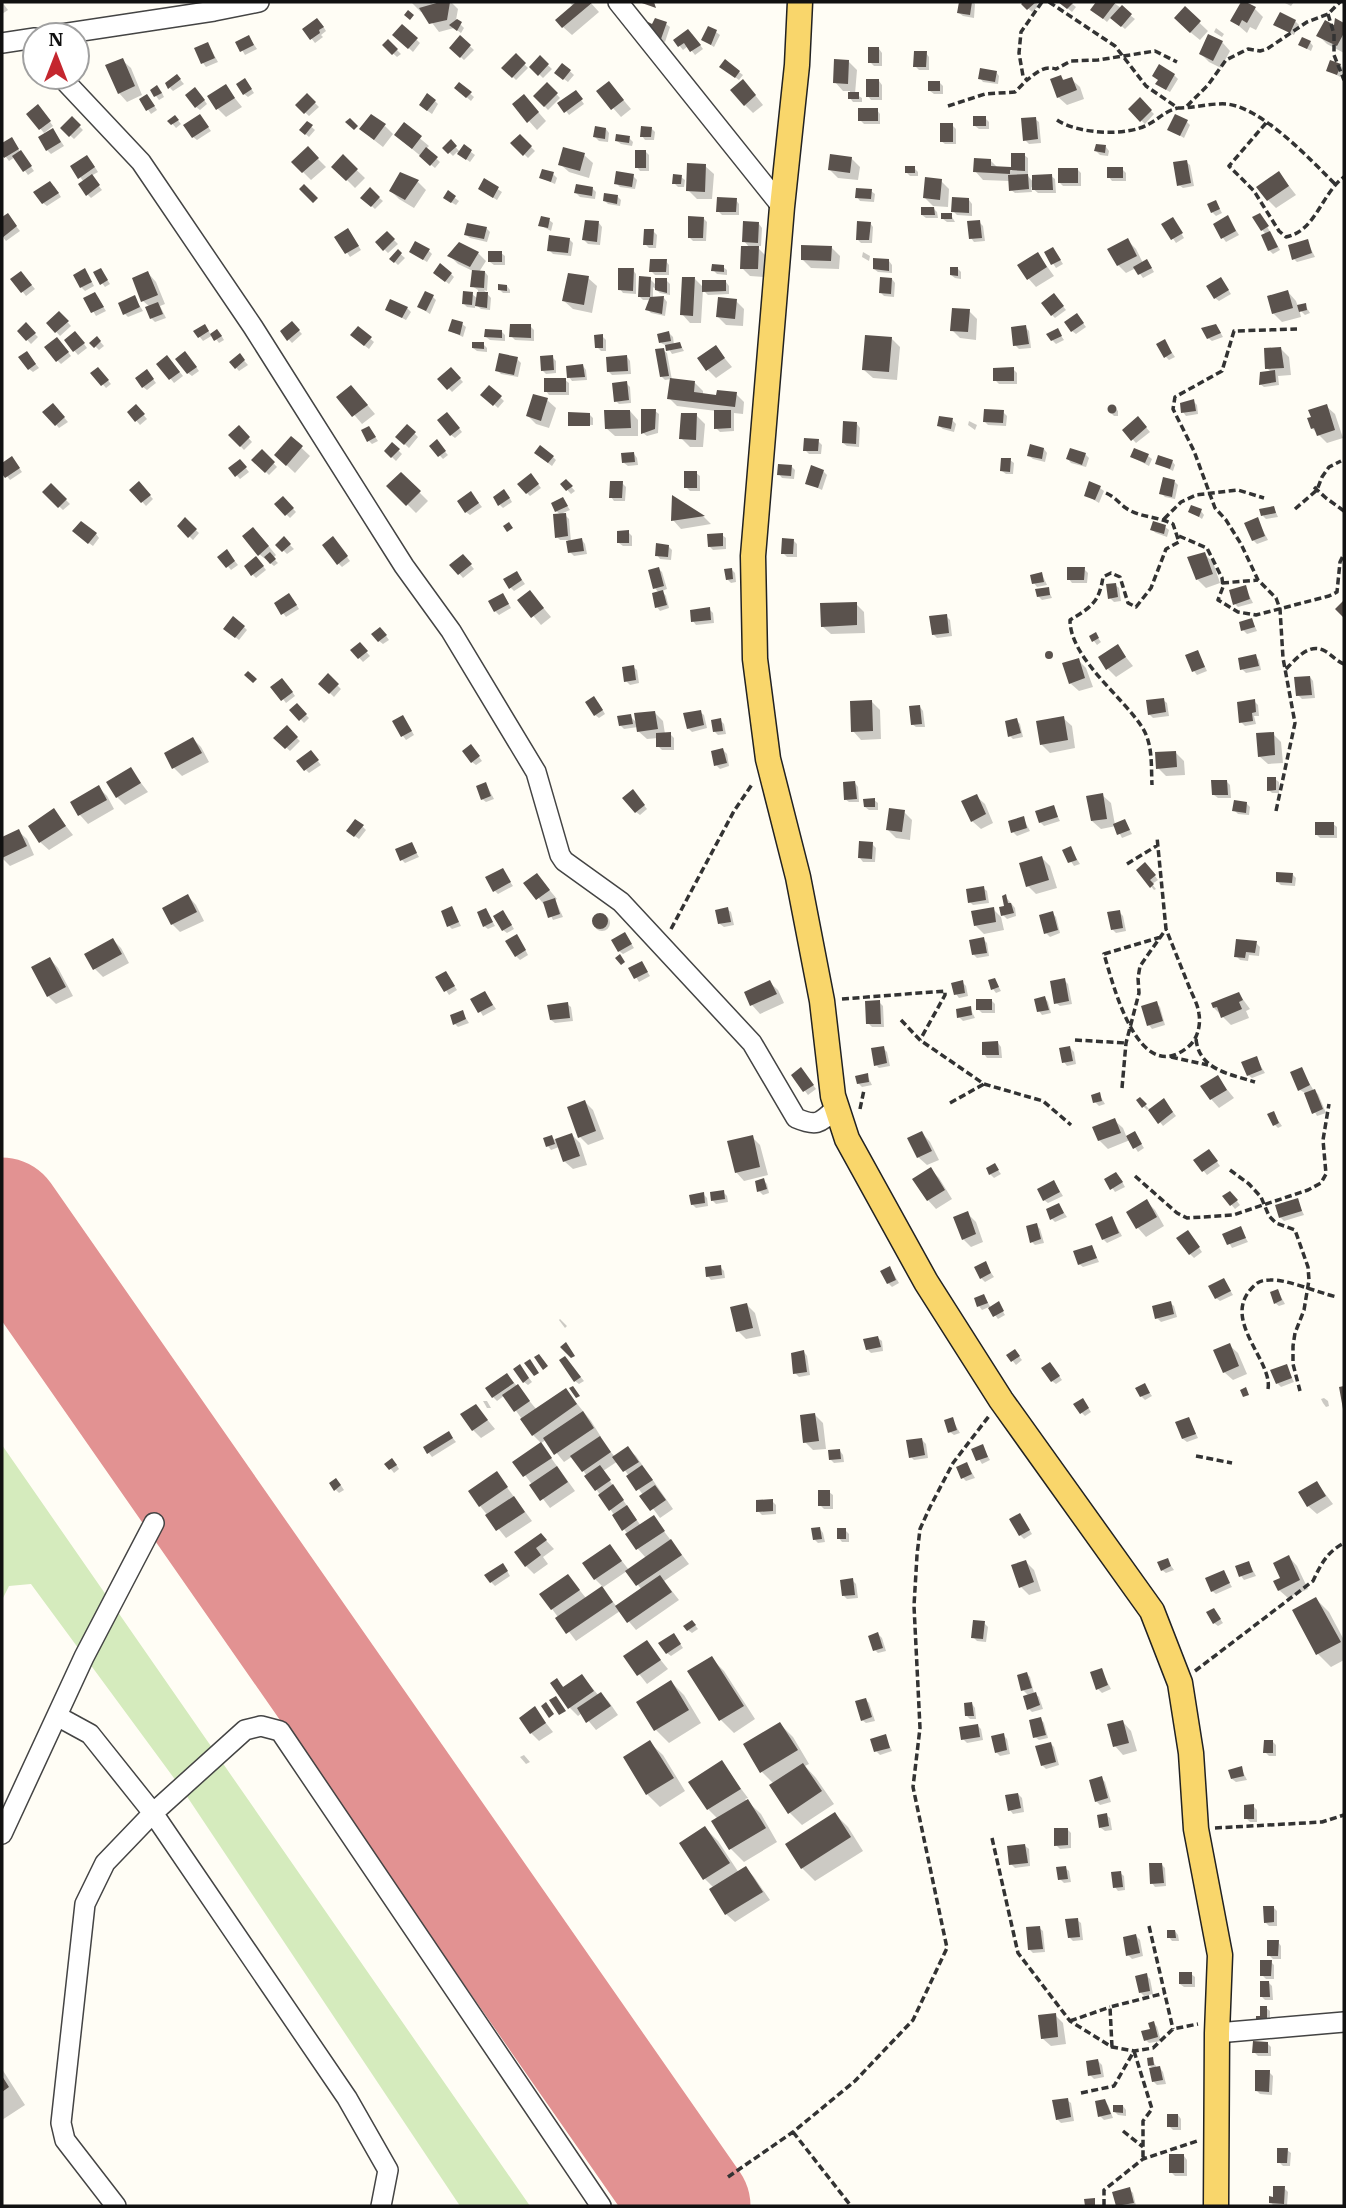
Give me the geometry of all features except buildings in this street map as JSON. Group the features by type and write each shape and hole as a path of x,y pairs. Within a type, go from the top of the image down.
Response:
{"main road":[{"path":"800,2 797,65 782,207 754,556 755,659 768,759 797,877 822,1001 835,1109 847,1139 926,1282 1001,1400 1152,1611 1180,1683 1191,1753 1196,1829 1220,1955 1216,2206"}],"street":[{"path":"91,30 259,2"},
{"path":"618,2 782,207"},
{"path":"2,43 21,42"},
{"path":"74,91 141,162 253,327 404,566 451,631 536,772 564,861 614,895 752,1043 796,1118 808,1123 821,1122 835,1109"},
{"path":"2,1834 84,1657 154,1523"},
{"path":"57,1716 90,1734 153,1813 347,2098 387,2171 381,2206"},
{"path":"116,2206 65,2140 61,2123 85,1904 105,1863 153,1813 245,1730 261,1726 279,1731 601,2206"},
{"path":"1217,2026 1344,2022"}],"path":[{"path":"1027,80 1023,76 1019,52 1021,32 1042,2"},
{"path":"1049,2 1115,46 1146,86 1178,108"},
{"path":"1185,108 1208,85 1226,60 1248,49 1267,49 1307,22 1328,14 1340,2"},
{"path":"1328,14 1334,34 1334,55 1344,79"},
{"path":"948,106 985,94 1015,92 1042,69 1056,69 1071,61 1098,60 1155,51 1177,62"},
{"path":"1057,120 1084,131 1108,132 1148,125 1166,111 1178,108 1211,104 1237,106 1266,122 1290,141 1335,184"},
{"path":"1266,122 1229,166 1254,191 1286,237 1304,230 1335,184 1344,177"},
{"path":"1276,811 1296,723 1286,669 1280,609 1276,598 1258,580 1241,544 1215,508 1194,452 1173,409 1175,397 1222,371 1234,331 1297,329"},
{"path":"1296,509 1316,488 1329,467 1341,461"},
{"path":"1316,488 1344,511"},
{"path":"1164,519 1181,502 1196,495 1238,490 1264,498"},
{"path":"1106,493 1117,498 1130,511 1164,519 1172,524 1179,536 1179,542 1166,549 1151,588 1136,607 1128,603 1120,577 1111,573 1103,577 1092,606 1070,620 1074,640 1090,664 1142,727 1151,755 1152,785"},
{"path":"1179,536 1207,548 1223,583 1218,600 1238,612 1256,615 1337,592 1340,562 1344,554"},
{"path":"1223,583 1258,580"},
{"path":"1286,669 1304,651 1314,649 1323,649 1344,664"},
{"path":"662,946 734,811 768,759"},
{"path":"1157,837 1166,929 1199,1013 1197,1048 1208,1065"},
{"path":"1127,864 1158,845"},
{"path":"1122,1088 1126,1043 1139,993 1140,966 1166,929"},
{"path":"1161,937 1104,954 1116,997 1130,1028 1144,1047 1155,1054 1208,1065 1255,1082"},
{"path":"822,1001 945,991 920,1040"},
{"path":"901,1020 920,1040 984,1084 1043,1101 1071,1125"},
{"path":"1165,1056 1176,1055 1196,1039"},
{"path":"1075,1040 1126,1043"},
{"path":"950,1103 984,1084"},
{"path":"1135,1176 1186,1218 1233,1215 1308,1190 1321,1183 1326,1174 1324,1140 1329,1104"},
{"path":"1230,1170 1249,1184 1276,1223 1295,1230 1308,1267 1309,1290 1293,1346 1293,1364 1300,1391"},
{"path":"1268,1389 1267,1372 1255,1353 1243,1322 1244,1302 1248,1292 1258,1281 1272,1280 1338,1297"},
{"path":"728,2177 793,2132 855,2081 913,2021 947,1948 913,1787 920,1727 914,1606 917,1555 920,1529 953,1462 1001,1400"},
{"path":"1196,1455 1232,1463"},
{"path":"1180,1683 1313,1581 1322,1560 1333,1548 1344,1543"},
{"path":"1196,1829 1322,1822 1344,1815"},
{"path":"992,1838 1018,1953 1070,2021 1112,2047 1134,2051 1153,2049 1173,2029 1217,2026"},
{"path":"1149,1926 1173,2029"},
{"path":"1070,2021 1110,2007 1165,1993"},
{"path":"1110,2007 1112,2047"},
{"path":"1081,2093 1115,2086 1134,2051"},
{"path":"1134,2051 1152,2109 1143,2121 1143,2159"},
{"path":"1123,2131 1143,2147"},
{"path":"793,2132 851,2206"},
{"path":"1104,2206 1104,2190 1143,2159 1216,2134"}],"green space":[{"path":"2,1445 530,2206 460,2206 182,1789 31,1584 9,1586 2,1600"}],"runway":[{"path":"2,1217 691,2206"}]}
